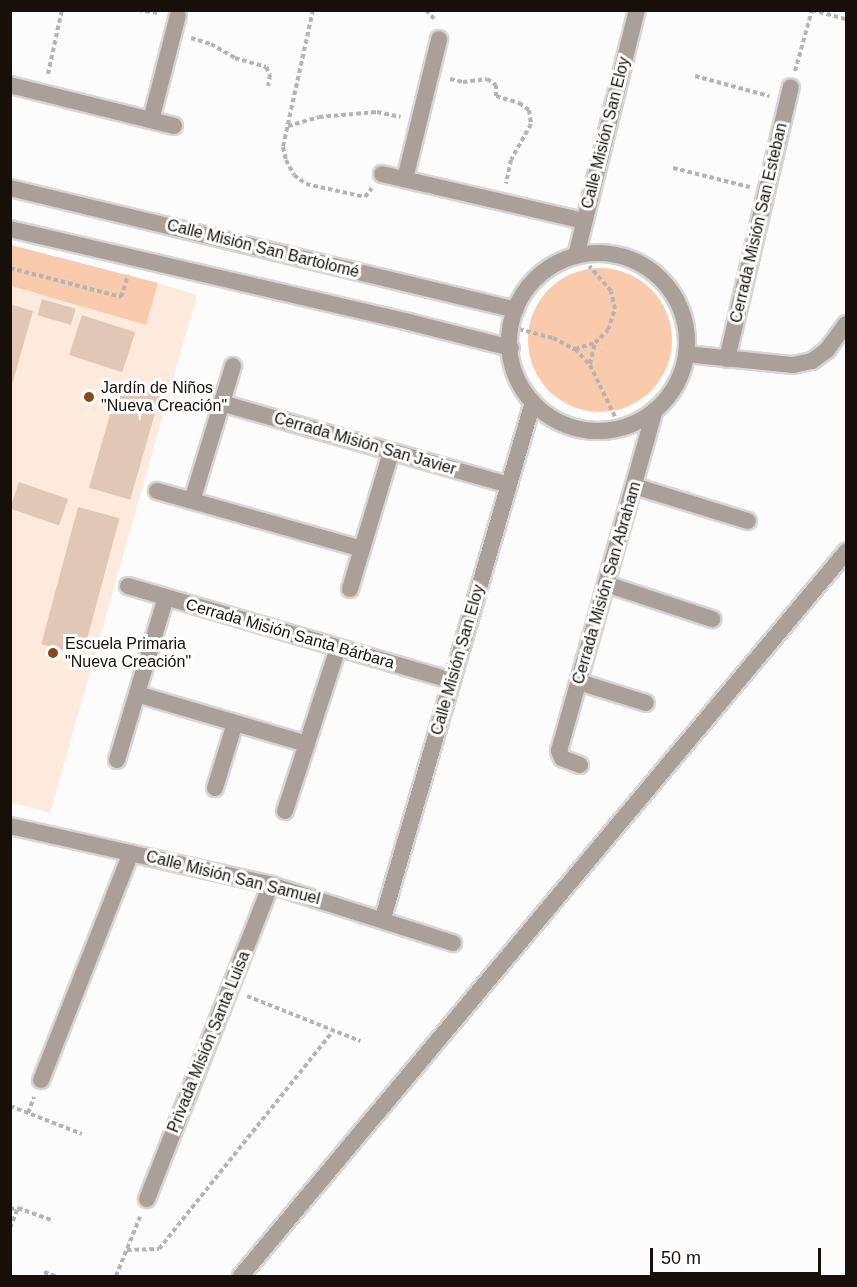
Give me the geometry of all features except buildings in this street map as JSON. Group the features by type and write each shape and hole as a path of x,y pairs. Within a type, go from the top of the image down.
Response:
{"street":[{"name":"Calle Misión San Eloy","path":"576,256 637,10"},
{"path":"151,120 178,15"},
{"path":"405,179 438,39"},
{"path":"10,85 174,126"},
{"name":"Cerrada Misión San Esteban","path":"727,359 789,94"},
{"path":"382,174 584,221"},
{"name":"Calle Misión San Bartolomé","path":"10,188 516,310"},
{"path":"10,229 511,348"},
{"path":"604,253 631,259 655,273 673,293 685,319 686,354 682,374 668,398 655,410 621,429 593,431 566,426 542,411 523,391 512,365 512,327 516,310 530,286 550,267 576,256 604,253"},
{"path":"686,354 792,365 812,361 827,350 846,324"},
{"path":"192,501 233,366"},
{"name":"Calle Misión San Eloy","path":"383,918 533,402"},
{"name":"Cerrada Misión San Javier","path":"221,403 509,485"},
{"name":"Cerrada Misión San Abraham","path":"580,765 559,756 655,410"},
{"path":"350,589 391,452"},
{"path":"634,486 748,521"},
{"path":"157,491 362,549"},
{"path":"241,1276 846,552"},
{"path":"606,584 712,619"},
{"name":"Cerrada Misión Santa Bárbara","path":"128,586 452,681"},
{"path":"117,760 166,597"},
{"path":"285,811 338,648"},
{"path":"579,682 646,703"},
{"path":"137,694 307,744"},
{"path":"215,788 235,723"},
{"name":"Calle Misión San Samuel","path":"10,826 271,885 383,918 453,942"},
{"path":"41,1080 131,853"},
{"name":"Privada Misión Santa Luisa","path":"147,1199 271,885"}],"path":[{"path":"44,94 62,10"},
{"path":"313,10 283,147 286,160 294,175 306,184 365,197 382,174"},
{"path":"695,75 789,94 812,10 846,19"},
{"path":"173,33 211,44 235,58 266,67 270,75 268,86"},
{"path":"431,72 464,82 487,79 496,85 496,96 519,103 529,110 531,124 511,160 502,202"},
{"path":"288,126 319,117 377,111 418,122"},
{"path":"673,168 766,191"},
{"path":"575,349 595,343 608,330 615,309 611,291 598,273 576,256"},
{"path":"10,268 121,297 133,257"},
{"path":"512,327 553,338 575,349 590,365 621,429"},
{"path":"590,365 595,343"},
{"path":"230,989 360,1041"},
{"path":"127,1250 159,1249 333,1031"},
{"path":"10,1106 82,1134"},
{"path":"116,1276 147,1199"},
{"path":"10,1209 18,1208 51,1220"},
{"path":"10,1228 18,1208"},
{"path":"44,1272 55,1276"}],"shaded area":[{"path":"11,245 158,283 146,325 11,286"},
{"path":"600,268 627,274 640,280 651,289 660,300 666,313 672,340 666,367 660,380 651,391 640,400 627,406 600,412 573,406 560,400 549,391 540,380 534,367 528,340 534,313 540,300 549,289 560,280 573,274"},
{"path":"158,283 197,295 50,813 11,802 10,286 145,325"}],"place":[{"name":"Jardín de Niños \"Nueva Creación\"","path":"89,397"},
{"name":"Escuela Primaria \"Nueva Creación\"","path":"53,653"}]}
